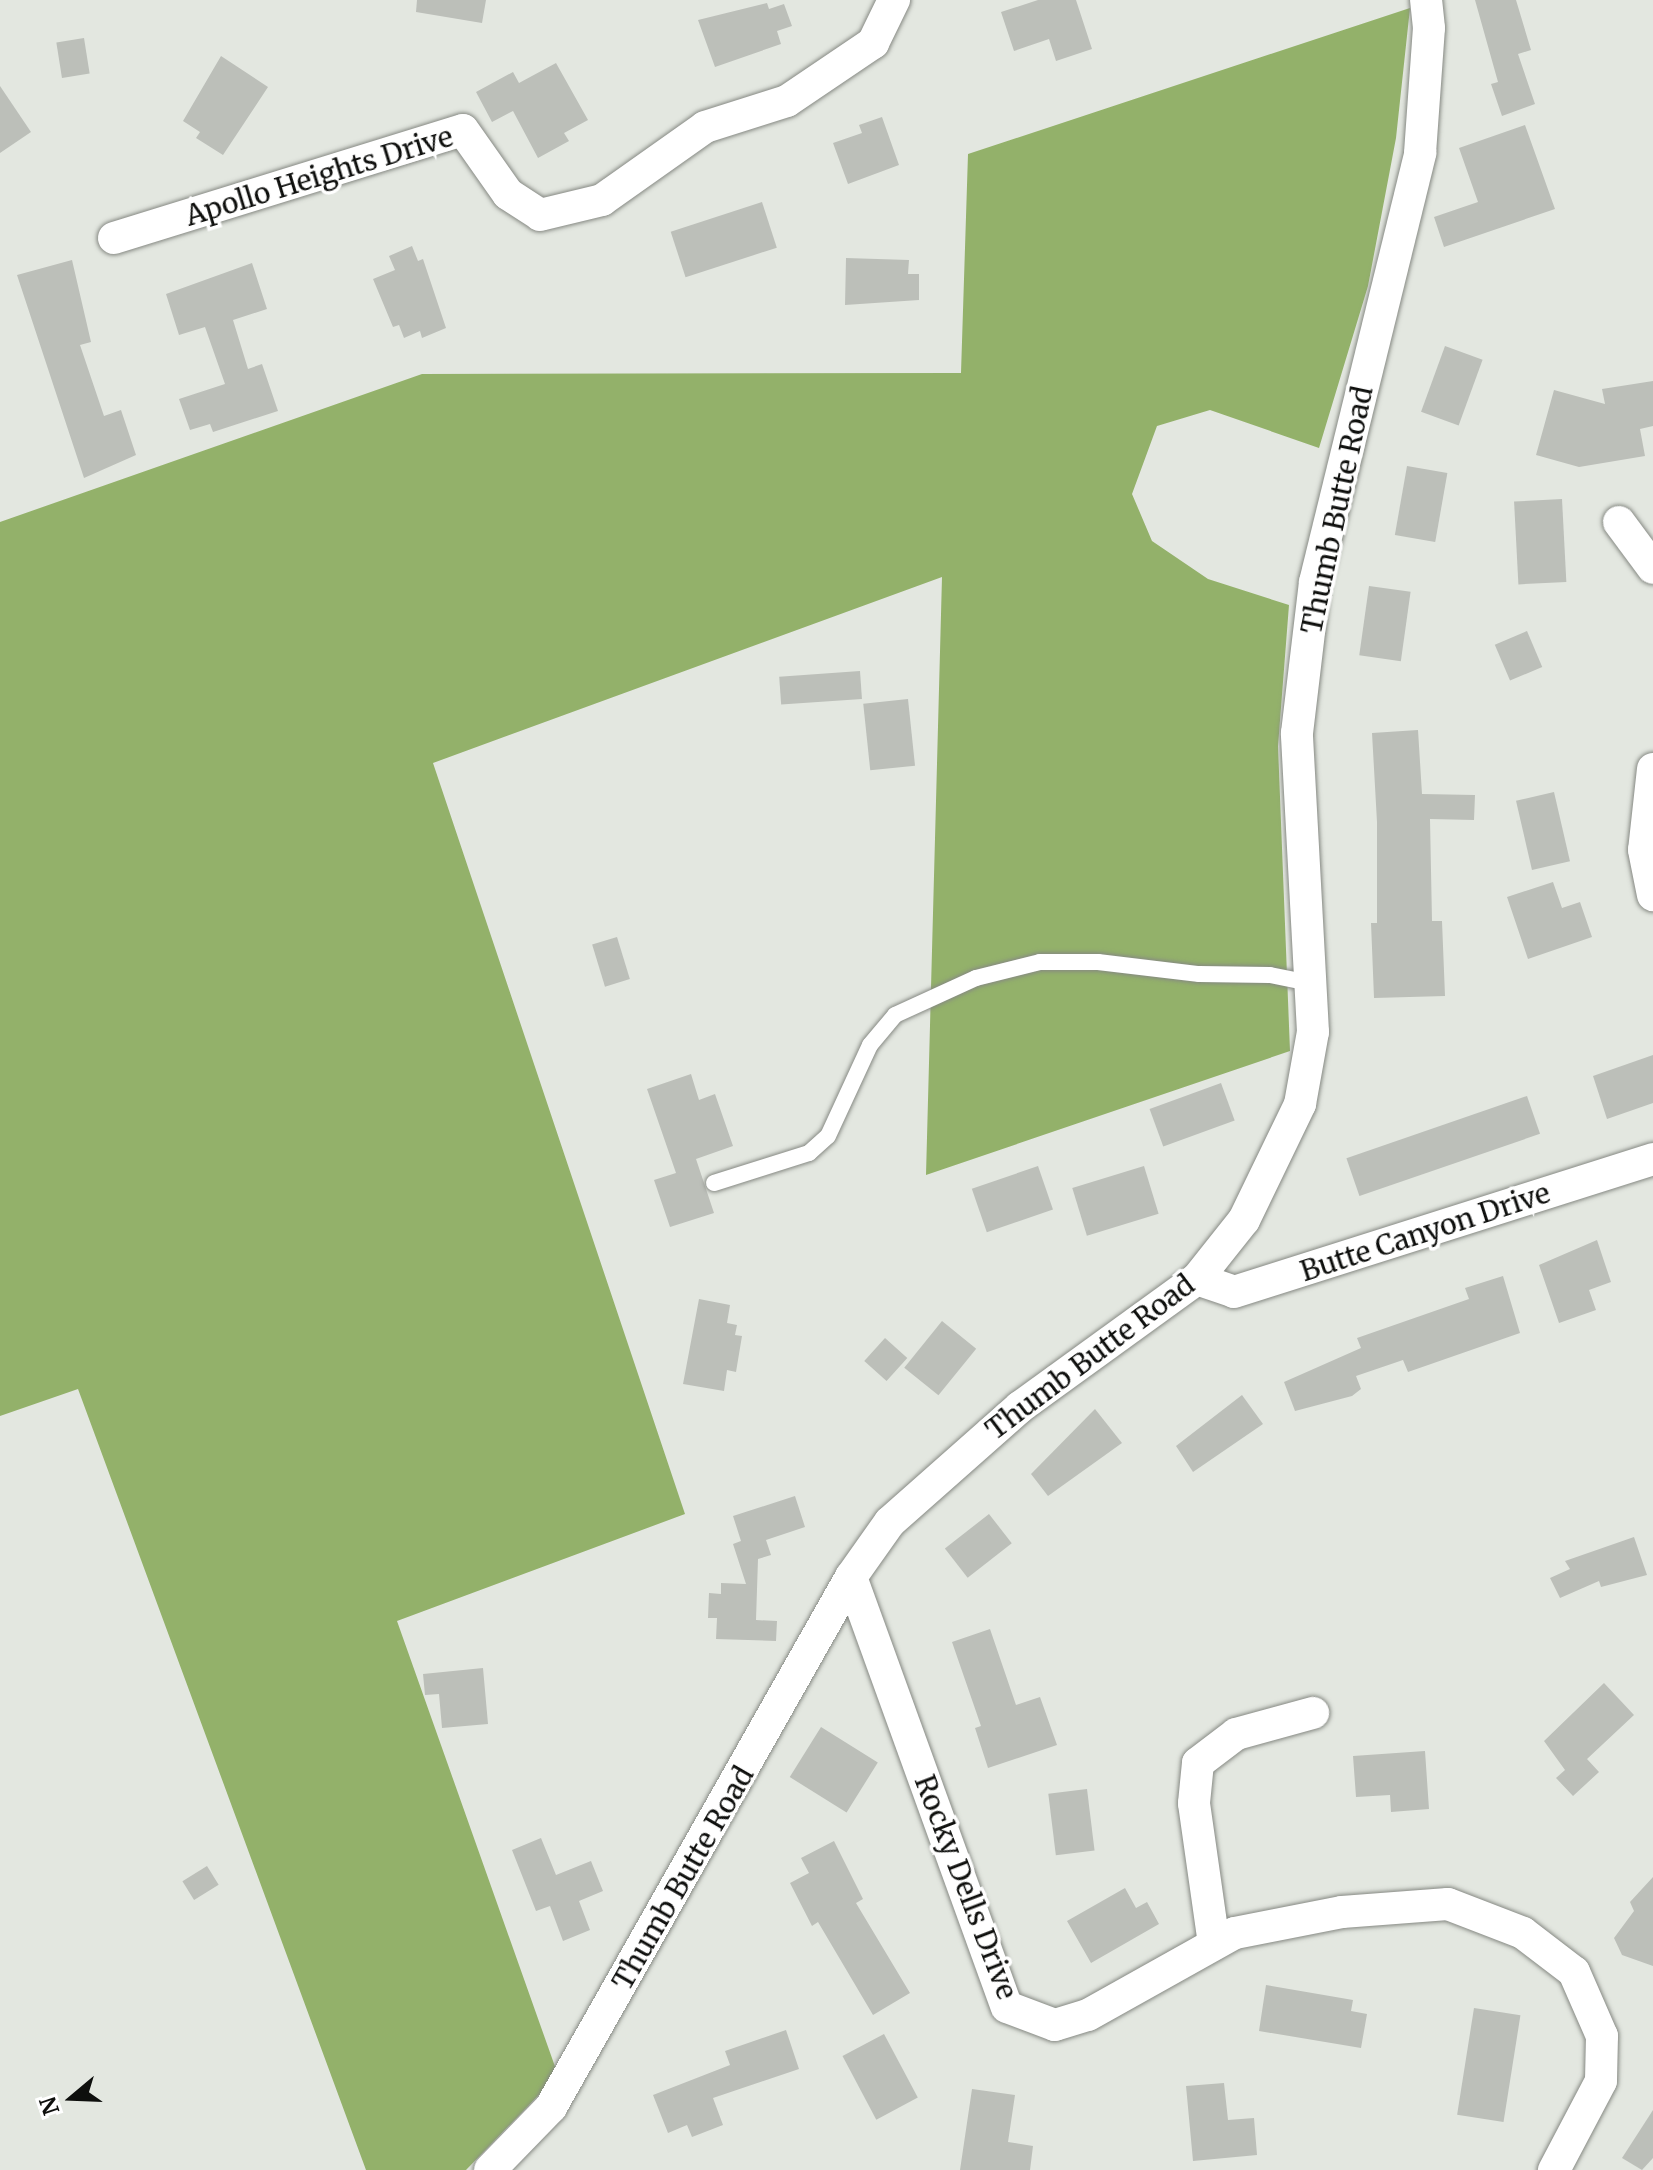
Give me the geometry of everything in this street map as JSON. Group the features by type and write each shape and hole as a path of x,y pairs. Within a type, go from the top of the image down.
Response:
{"street":[{"name":"Apollo Heights Drive","path":"114,238 463,130 508,194 540,215 602,200 705,127 787,101 873,43 894,0"},
{"name":"Thumb Butte Road","path":"490,2170 551,2107 851,1577 890,1522 952,1463 1197,1279 1244,1220 1300,1104 1313,1032 1297,733 1302,688 1315,582 1420,153 1429,28 1426,0"},
{"path":"1619,522 1653,568"},
{"path":"1653,769 1644,850 1653,895"},
{"name":"Butte Canyon Drive","path":"1197,1279 1234,1292 1653,1159"},
{"name":"Rocky Dells Drive","path":"851,1577 1007,2007 1055,2025 1088,2015 1235,1933 1342,1912 1448,1904 1523,1933 1574,1972 1602,2036 1601,2081 1554,2170"},
{"path":"1214,1944 1194,1803 1198,1763 1236,1734 1313,1713"}],"lane":[{"path":"714,1183 809,1153 828,1136 870,1045 895,1015 976,978 1040,962 1098,962 1199,974 1270,975 1310,983"}],"green space":[{"path":"1410,8 1396,138 1368,286 1319,448 1210,410 1157,426 1132,494 1152,541 1208,579 1289,605 1278,746 1290,1051 926,1175 942,577 433,763 685,1514 397,1621 558,2075 466,2170 366,2170 78,1389 0,1416 0,522 422,374 961,373 968,154"}],"building":[{"path":"417,0 486,0 482,23 416,12"},
{"path":"1038,0 1076,0 1092,49 1056,61 1049,39 1014,51 1001,12"},
{"path":"1475,0 1516,0 1531,50 1518,54 1535,104 1502,116 1491,84 1498,82"},
{"path":"767,3 769,9 784,4 792,26 777,31 781,44 715,67 698,20"},
{"path":"84,38 90,74 62,78 56,42"},
{"path":"221,56 268,87 223,155 196,138 200,132 183,121"},
{"path":"556,63 588,120 564,133 569,141 538,158 513,111 492,122 476,92 513,72 519,83"},
{"path":"0,86 31,132 0,153"},
{"path":"882,117 899,165 848,184 833,143 862,133 859,125"},
{"path":"1525,125 1555,209 1444,247 1434,217 1478,202 1459,148"},
{"path":"762,202 777,248 686,277 671,232"},
{"path":"412,246 418,261 423,259 446,328 422,338 420,331 404,338 399,325 393,327 373,279 395,270 389,256"},
{"path":"846,258 909,260 908,274 919,274 919,300 845,305"},
{"path":"72,260 91,342 80,345 104,416 121,410 136,455 84,478 17,275"},
{"path":"252,263 267,309 233,320 248,369 262,364 278,411 213,432 210,424 190,430 179,399 225,384 205,327 179,335 166,294"},
{"path":"1445,346 1483,360 1459,425 1421,412"},
{"path":"1653,381 1653,426 1640,429 1645,456 1579,467 1536,455 1554,390 1605,404 1602,389"},
{"path":"1407,466 1447,473 1435,542 1395,535"},
{"path":"1562,499 1566,582 1518,584 1514,502"},
{"path":"1369,586 1411,592 1401,661 1359,655"},
{"path":"1527,631 1542,667 1510,681 1495,645"},
{"path":"860,671 862,699 781,705 779,677"},
{"path":"908,699 915,766 870,770 863,704"},
{"path":"1418,730 1422,794 1475,795 1474,820 1430,819 1432,921 1442,921 1445,996 1374,998 1371,923 1377,923 1377,822 1372,733"},
{"path":"1554,792 1570,861 1532,870 1516,801"},
{"path":"1553,882 1562,908 1580,902 1592,937 1528,959 1507,897"},
{"path":"617,937 630,979 605,987 592,945"},
{"path":"1653,1055 1653,1103 1607,1119 1593,1076"},
{"path":"691,1074 699,1100 715,1094 733,1146 696,1159 714,1213 670,1227 654,1180 676,1173 647,1089"},
{"path":"1221,1083 1235,1121 1163,1147 1150,1109"},
{"path":"1527,1096 1540,1134 1359,1196 1346,1158"},
{"path":"1038,1166 1053,1209 987,1232 972,1189"},
{"path":"1144,1166 1159,1214 1087,1236 1072,1188"},
{"path":"1597,1240 1611,1282 1589,1290 1596,1310 1559,1323 1539,1265"},
{"path":"1503,1276 1520,1333 1408,1372 1403,1360 1356,1376 1361,1389 1352,1396 1295,1411 1284,1382 1361,1348 1357,1338 1469,1299 1465,1288"},
{"path":"699,1299 730,1305 727,1323 737,1325 735,1335 742,1336 736,1372 727,1370 724,1391 683,1384"},
{"path":"942,1321 976,1349 938,1395 904,1368"},
{"path":"885,1338 907,1358 887,1381 864,1361"},
{"path":"1242,1395 1263,1424 1193,1472 1176,1446"},
{"path":"1095,1409 1122,1443 1048,1496 1031,1474"},
{"path":"795,1496 805,1527 766,1540 771,1555 758,1559 756,1620 777,1621 776,1641 716,1639 717,1618 708,1618 709,1593 721,1594 721,1583 746,1584 733,1544 741,1541 733,1516"},
{"path":"989,1514 1012,1543 968,1578 945,1548"},
{"path":"1634,1537 1647,1575 1601,1587 1599,1581 1560,1598 1550,1578 1570,1569 1565,1561"},
{"path":"990,1629 1016,1705 1040,1697 1057,1745 988,1768 975,1728 981,1726 952,1642"},
{"path":"483,1668 488,1724 442,1728 439,1694 425,1695 423,1674"},
{"path":"1604,1683 1634,1715 1587,1759 1599,1772 1573,1796 1556,1778 1565,1770 1544,1741"},
{"path":"821,1727 878,1763 847,1813 790,1777"},
{"path":"1425,1751 1429,1809 1391,1812 1390,1795 1356,1797 1353,1756"},
{"path":"1087,1789 1095,1851 1056,1855 1048,1794"},
{"path":"541,1838 556,1875 591,1861 603,1891 579,1901 590,1930 563,1941 550,1906 536,1911 512,1850"},
{"path":"834,1841 863,1899 856,1903 910,1993 873,2015 818,1922 812,1926 790,1883 809,1873 801,1858"},
{"path":"207,1866 219,1885 194,1900 182,1881"},
{"path":"1653,1877 1653,1966 1622,1955 1614,1938 1634,1911 1630,1902"},
{"path":"1125,1888 1136,1908 1147,1902 1159,1924 1091,1963 1067,1921"},
{"path":"1266,1985 1353,2000 1351,2011 1367,2014 1361,2048 1259,2031"},
{"path":"1474,2008 1520,2015 1504,2122 1457,2115"},
{"path":"786,2030 799,2069 713,2098 723,2125 692,2137 687,2125 668,2133 653,2095 730,2065 725,2051"},
{"path":"884,2034 918,2098 876,2120 843,2056"},
{"path":"1224,2083 1228,2120 1254,2118 1257,2155 1193,2161 1186,2086"},
{"path":"972,2089 1015,2095 1008,2142 1033,2146 1030,2170 960,2170"},
{"path":"1653,2110 1653,2158 1642,2170 1622,2158"}]}
